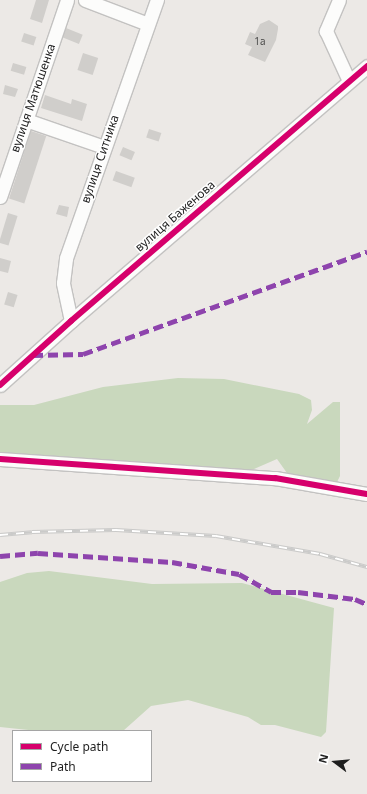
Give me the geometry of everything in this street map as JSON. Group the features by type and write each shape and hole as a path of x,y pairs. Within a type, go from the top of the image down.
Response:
{"street":[{"name":"вулиця Матюшенка","path":"0,197 67,0"},
{"path":"85,0 148,24"},
{"name":"вулиця Ситника","path":"70,321 63,283 66,258 157,0"},
{"path":"339,0 326,31 349,81"},
{"name":"вулиця Баженова","path":"0,385 70,321 367,66"},
{"path":"26,120 104,147"},
{"path":"0,459 275,478 367,494"}],"green space":[{"path":"178,378 224,379 299,394 311,400 312,410 307,424 333,402 340,402 340,476 337,482 287,473 277,459 254,469 239,470 0,454 0,405 34,405 103,387"},
{"path":"49,571 152,584 242,583 334,608 326,732 321,737 275,725 261,725 248,717 188,700 151,706 124,730 28,730 0,727 0,582 27,573"}],"building":[{"path":"36,0 49,0 42,23 30,19"},
{"path":"269,20 278,26 278,29 276,40 265,62 248,55 252,47 245,44 250,32 255,34 260,24"},
{"path":"66,28 83,35 79,44 62,37"},
{"path":"24,33 36,37 34,46 21,42"},
{"path":"83,53 98,58 93,75 77,70"},
{"path":"13,63 26,67 24,75 11,71"},
{"path":"5,85 18,89 15,97 3,94"},
{"path":"45,95 71,104 72,99 87,104 82,121 41,108"},
{"path":"149,129 161,133 159,142 146,138"},
{"path":"31,131 46,136 24,203 9,199"},
{"path":"123,147 135,152 131,160 119,155"},
{"path":"116,171 135,178 131,187 113,180"},
{"path":"59,205 69,207 67,217 56,214"},
{"path":"8,213 18,216 8,246 0,243"},
{"path":"0,258 11,261 8,273 0,271"},
{"path":"8,292 18,295 14,307 4,304"}],"railway":[{"path":"0,535 32,532 116,530 216,536 320,554 367,567"}],"marked path":[{"path":"33,355 83,354 367,252"},
{"path":"0,556 38,553 172,562 239,574 271,592 298,592 355,599 367,604"}],"cycle path":[{"path":"0,385 71,321 367,66"},
{"path":"0,459 275,478 367,494"}]}
